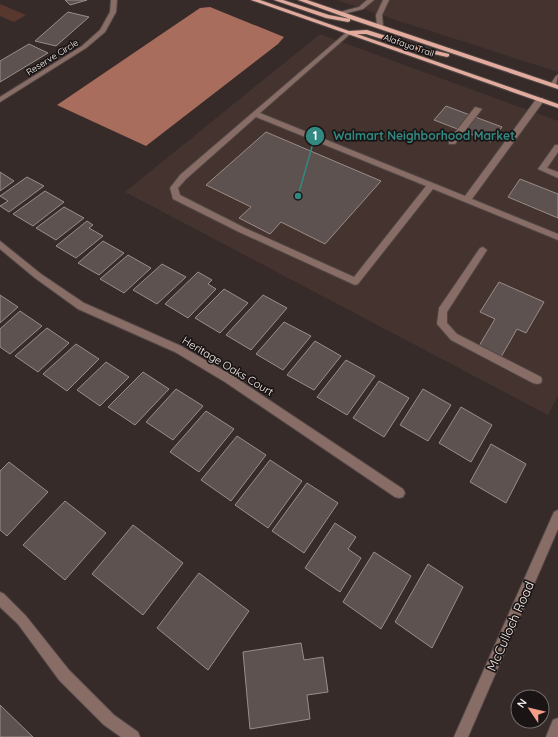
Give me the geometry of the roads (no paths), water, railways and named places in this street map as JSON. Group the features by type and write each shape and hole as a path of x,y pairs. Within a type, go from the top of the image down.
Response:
{"main road":[{"name":"Alafaya Trail","path":"254,0 558,106"},
{"path":"277,0 341,20 357,18"},
{"name":"Alafaya Trail","path":"301,0 555,86"},
{"path":"348,33 367,32 423,50 488,63"}],"street":[{"name":"Reserve Circle","path":"0,100 84,48 102,31 113,12 114,0"},
{"path":"339,13 361,8 371,0"},
{"path":"380,26 377,19 379,11 386,0"},
{"path":"348,33 183,177 174,188 176,197 242,230 355,282 432,185"},
{"path":"555,86 558,77"},
{"path":"467,200 540,100"},
{"path":"452,142 478,109"},
{"path":"256,114 558,237"},
{"path":"558,147 542,169 558,175"},
{"name":"Heritage Oaks Court","path":"0,244 38,276 81,306 178,349 229,378 399,493"},
{"path":"483,250 442,311 442,324 454,337 538,380"},
{"name":"McCulloch Road","path":"461,737 558,516"},
{"path":"0,598 22,620 64,676 109,720 133,737"},
{"path":"553,737 558,725"}],"place":[{"name":"Walmart Neighborhood Market","path":"298,196"}]}
